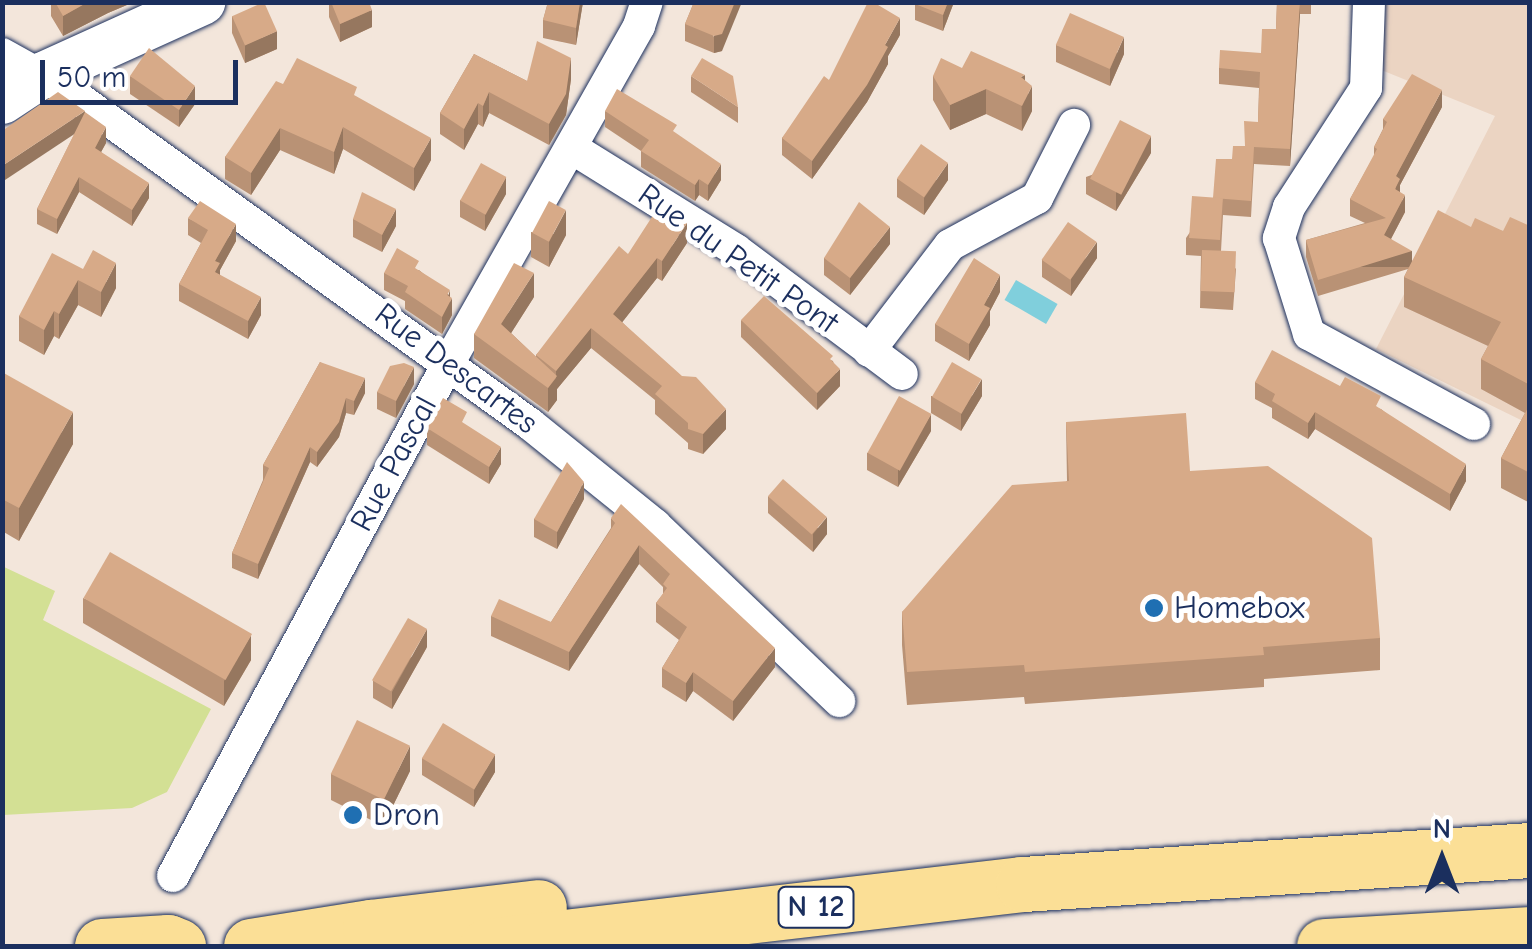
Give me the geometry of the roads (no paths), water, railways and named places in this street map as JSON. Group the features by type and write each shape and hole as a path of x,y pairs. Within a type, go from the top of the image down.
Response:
{"highway":[{"name":"N 12","path":"487,946 644,925 1147,874 1530,850"},
{"path":"251,946 370,927 600,900 1016,860 1086,855 1147,874"},
{"path":"1324,946 1530,934"},
{"path":"102,946 168,942 178,946"}],"street":[{"path":"2,101 43,74 202,2"},
{"name":"Rue Pascal","path":"173,876 449,362 639,26 648,2"},
{"path":"1369,2 1366,88 1289,207 1280,238 1309,334 1474,424"},
{"name":"Rue Descartes","path":"2,54 43,74 449,362 655,525 839,700"},
{"path":"869,351 950,245 1037,198 1074,125"},
{"name":"Rue du Petit Pont","path":"572,148 736,250 902,374"}],"water":[{"path":"1016,280 1058,304 1046,324 1004,300"}],"place":[{"name":"Homebox","path":"1154,608"},
{"name":"Dron","path":"353,815"}]}
